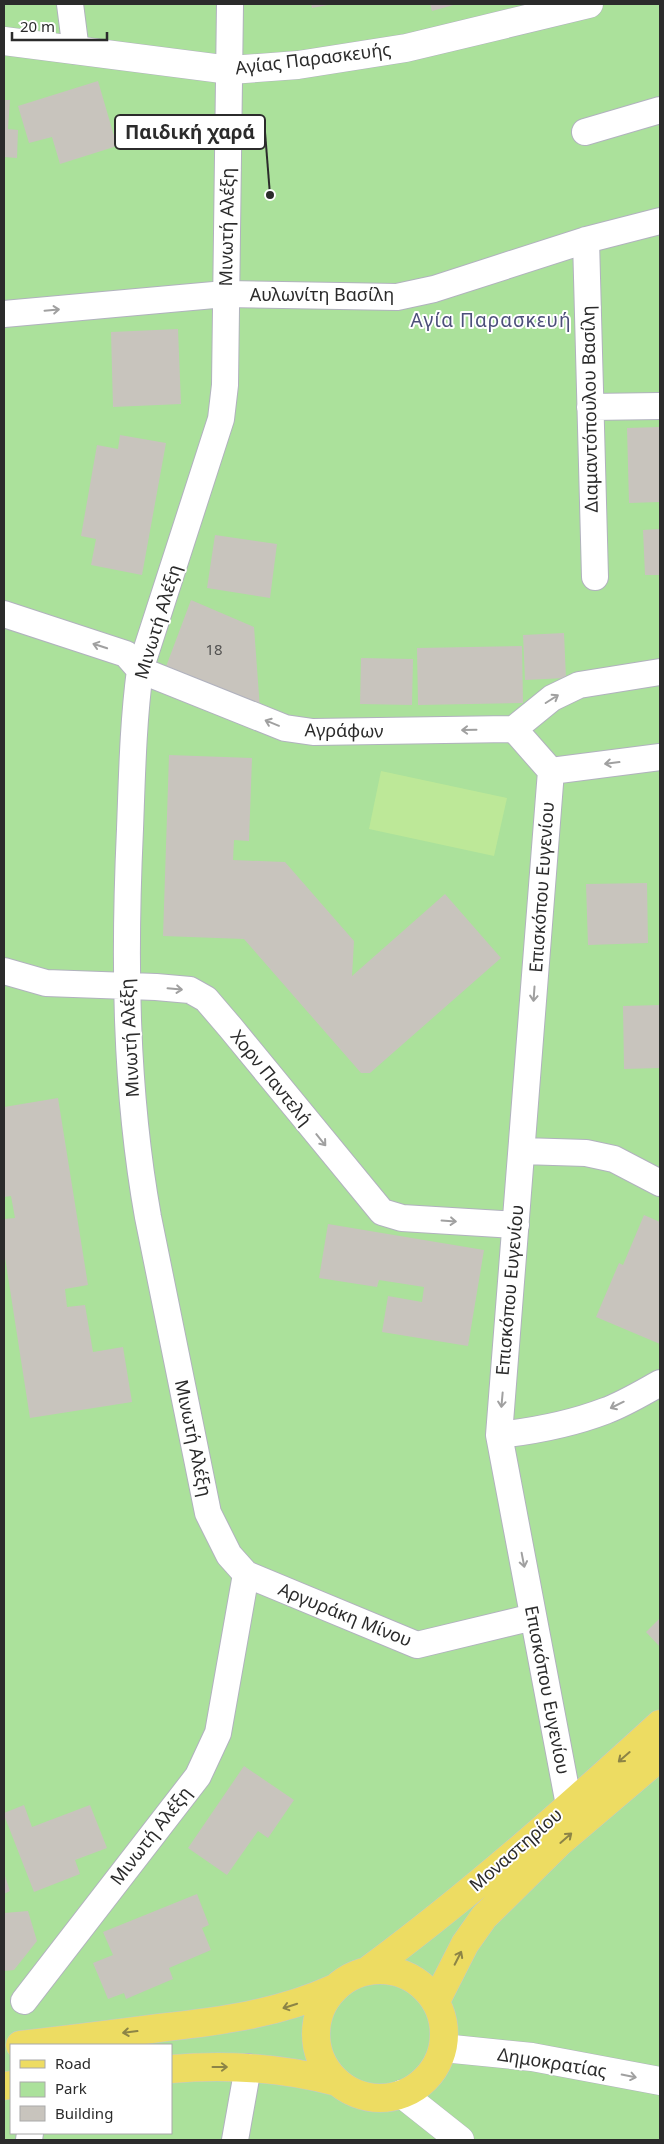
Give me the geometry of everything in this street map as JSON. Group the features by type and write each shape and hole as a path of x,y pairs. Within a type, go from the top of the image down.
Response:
{"main road":[{"name":"Μοναστηρίου","path":"367,1971 427,1926 660,1724"},
{"name":"Μοναστηρίου","path":"436,2001 465,1944 484,1917 560,1842 660,1757"},
{"path":"28,2044 210,2022 259,2014 295,2005 335,1988 350,1977 367,1971 387,1970 406,1975 423,1986 436,2001 444,2024 443,2048 437,2063 428,2077 416,2087 402,2094 385,2098 368,2098 352,2092 338,2082 322,2061 316,2036 321,2010 335,1988"},
{"path":"172,2069 248,2067 310,2075 338,2082"}],"street":[{"path":"70,4 76,51"},
{"name":"Μινωτή Αλέξη","path":"24,2001 198,1776 218,1733 246,1574 229,1555 208,1513 140,1174 126,987 128,873 135,716 140,670 221,419 225,385 230,4"},
{"name":"Αγίας Παρασκευής","path":"4,41 230,70 298,65 406,48 524,12 589,4"},
{"path":"585,132 660,110"},
{"name":"Αυλωνίτη Βασίλη","path":"4,314 226,294 397,297 434,289 586,240 660,221"},
{"name":"Διαμαντόπουλου Βασίλη","path":"586,240 595,578"},
{"path":"590,407 660,406"},
{"name":"Αγράφων","path":"4,614 126,654 140,670 285,728 313,732 514,729"},
{"path":"660,672 579,684 552,698 514,729 551,771 660,757"},
{"name":"Επισκόπου Ευγενίου","path":"551,771 499,1435 569,1804"},
{"name":"Χορν Παντελή","path":"4,971 46,983 190,990 206,999 382,1212 402,1218 516,1225"},
{"path":"522,1151 586,1153 614,1159 660,1183"},
{"path":"499,1435 579,1420 606,1410 660,1384"},
{"name":"Αργυράκη Μίνου","path":"246,1574 417,1646 533,1616"},
{"name":"Δημοκρατίας","path":"443,2048 532,2057 660,2081"},
{"path":"235,2140 248,2067"},
{"path":"402,2094 460,2140"}],"green space":[{"path":"4,4 660,4 660,2140 4,2140"},
{"path":"381,771 507,798 494,856 369,829"}],"building":[{"path":"311,4 328,4 328,5 312,8"},
{"path":"430,4 457,4 432,11"},
{"path":"98,81 117,146 60,164 52,137 29,143 18,106"},
{"path":"4,100 10,100 8,129 18,130 17,158 4,157"},
{"path":"178,329 181,404 113,407 111,332"},
{"path":"660,427 660,502 629,503 627,428"},
{"path":"120,435 166,443 142,575 91,565 96,539 81,536 97,445 118,449"},
{"path":"660,529 660,575 645,575 643,530"},
{"path":"215,535 277,544 270,598 207,588"},
{"path":"191,600 254,627 260,709 164,672"},
{"path":"564,633 566,678 525,680 523,635"},
{"path":"522,646 523,703 418,705 417,648"},
{"path":"361,658 413,659 412,705 360,704"},
{"path":"169,755 252,758 249,841 234,840 233,860 285,862 354,941 352,976 445,894 501,958 370,1073 361,1073 244,939 163,936"},
{"path":"647,883 648,943 588,945 586,884"},
{"path":"660,1005 660,1068 624,1069 623,1006"},
{"path":"58,1098 88,1285 65,1289 67,1307 85,1305 93,1352 123,1347 132,1402 30,1418 4,1251 4,1219 15,1218 11,1196 4,1197 4,1107"},
{"path":"644,1215 660,1222 660,1344 596,1317 619,1263 623,1265"},
{"path":"328,1224 484,1250 468,1346 382,1332 388,1296 422,1302 424,1287 379,1280 377,1287 319,1278"},
{"path":"660,1618 660,1647 646,1632"},
{"path":"244,1766 294,1800 268,1838 258,1831 227,1875 188,1848"},
{"path":"24,1805 32,1827 90,1805 107,1848 75,1860 80,1874 34,1892 4,1815 4,1813"},
{"path":"4,1873 10,1891 4,1894"},
{"path":"197,1894 209,1925 202,1928 211,1950 169,1968 173,1979 126,1999 124,1993 108,1999 93,1963 113,1955 103,1932"},
{"path":"28,1911 37,1941 14,1970 4,1971 4,1913"}],"place":[{"name":"Παιδική χαρά","path":"270,195"}],"district":[{"name":"Αγία Παρασκευή","path":"491,320"}]}
